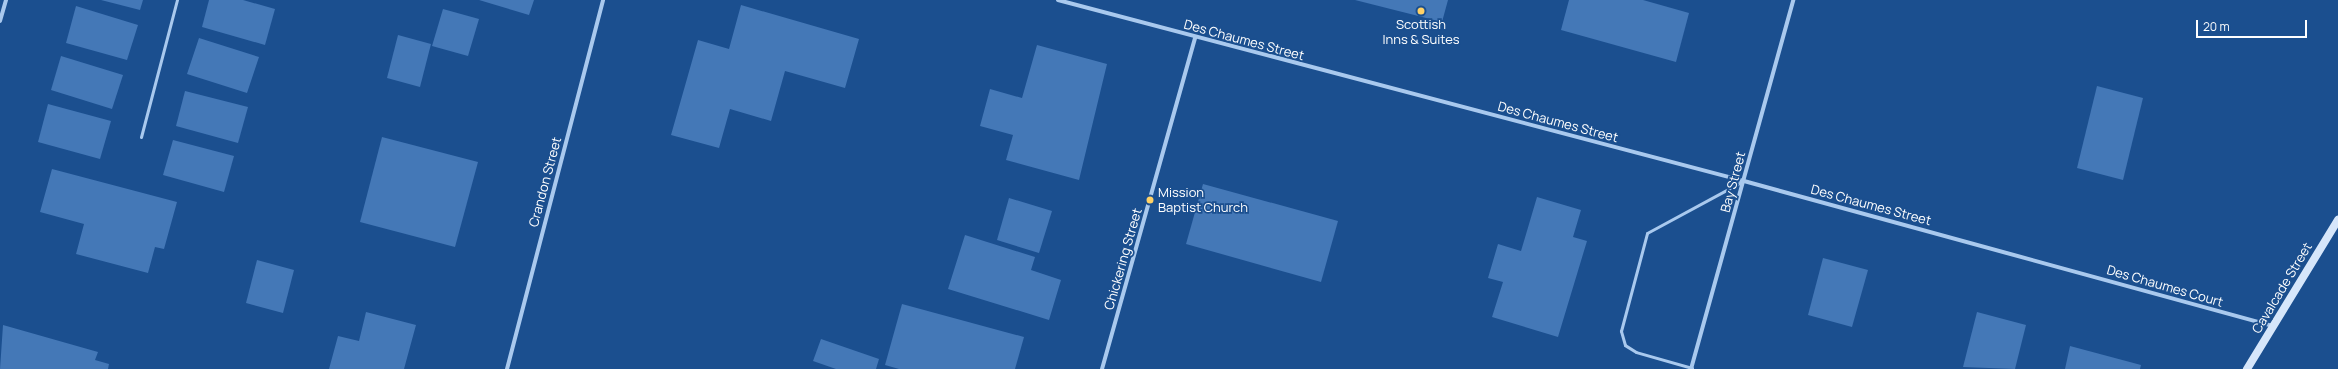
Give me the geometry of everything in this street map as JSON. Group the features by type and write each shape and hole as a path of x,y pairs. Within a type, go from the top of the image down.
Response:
{"main road":[{"name":"Cavalcade Street","path":"2248,369 2338,220"}],"street":[{"path":"0,21 6,0"},
{"name":"Crandon Street","path":"507,369 604,0"},
{"name":"Des Chaumes Street","path":"1058,0 1195,38 1744,181 2052,264"},
{"name":"Bay Street","path":"1691,368 1744,181 1792,0"},
{"name":"Chickering Street","path":"1102,369 1195,38"},
{"name":"Des Chaumes Court","path":"2052,264 2273,326"}],"lane":[{"path":"141,136 177,0"},
{"path":"1691,368 1636,352 1625,345 1621,331 1647,233 1744,181"}],"building":[{"path":"101,0 143,0 140,10"},
{"path":"209,0 243,0 275,9 265,45 202,27"},
{"path":"479,0 534,0 529,15"},
{"name":"Scottish Inns & Suites","path":"1355,0 1448,0 1442,22"},
{"path":"1569,0 1643,0 1689,13 1676,62 1561,30"},
{"path":"741,5 859,39 845,88 785,71 771,121 730,109 719,148 671,135 698,40 729,49"},
{"path":"76,6 138,25 127,60 66,43"},
{"path":"443,9 479,19 468,56 432,46"},
{"path":"398,35 431,44 420,87 387,78"},
{"path":"199,38 259,57 247,93 187,74"},
{"path":"1037,45 1107,64 1079,180 1006,160 1013,135 980,126 990,89 1022,98"},
{"path":"61,56 123,75 112,109 51,90"},
{"path":"2097,86 2143,98 2123,180 2077,168"},
{"path":"185,91 248,107 238,143 176,126"},
{"path":"48,104 111,121 100,159 38,142"},
{"path":"382,137 478,162 455,247 360,222"},
{"path":"173,140 234,156 224,192 163,175"},
{"path":"52,169 177,202 164,249 155,247 148,273 76,254 84,224 40,212"},
{"path":"1203,184 1338,221 1321,282 1186,244"},
{"path":"1537,197 1581,210 1573,237 1587,241 1558,337 1492,317 1503,282 1488,278 1498,244 1521,251"},
{"path":"1009,198 1052,211 1039,253 997,240"},
{"path":"965,235 1035,257 1031,270 1061,280 1049,320 948,289"},
{"path":"1823,258 1868,270 1852,327 1808,315"},
{"path":"257,260 294,270 283,313 246,303"},
{"path":"902,304 1024,337 1015,369 899,369 885,365"},
{"path":"366,312 416,325 404,369 329,369 338,336 359,341"},
{"path":"1977,312 2026,325 2015,369 1963,367"},
{"path":"3,325 98,352 95,360 109,364 108,369 0,369"},
{"path":"821,339 879,359 876,369 836,369 813,361"},
{"path":"2070,346 2141,365 2140,369 2065,369"}],"place":[{"name":"Scottish Inns & Suites","path":"1421,11"},
{"name":"Mission Baptist Church","path":"1150,200"}]}
